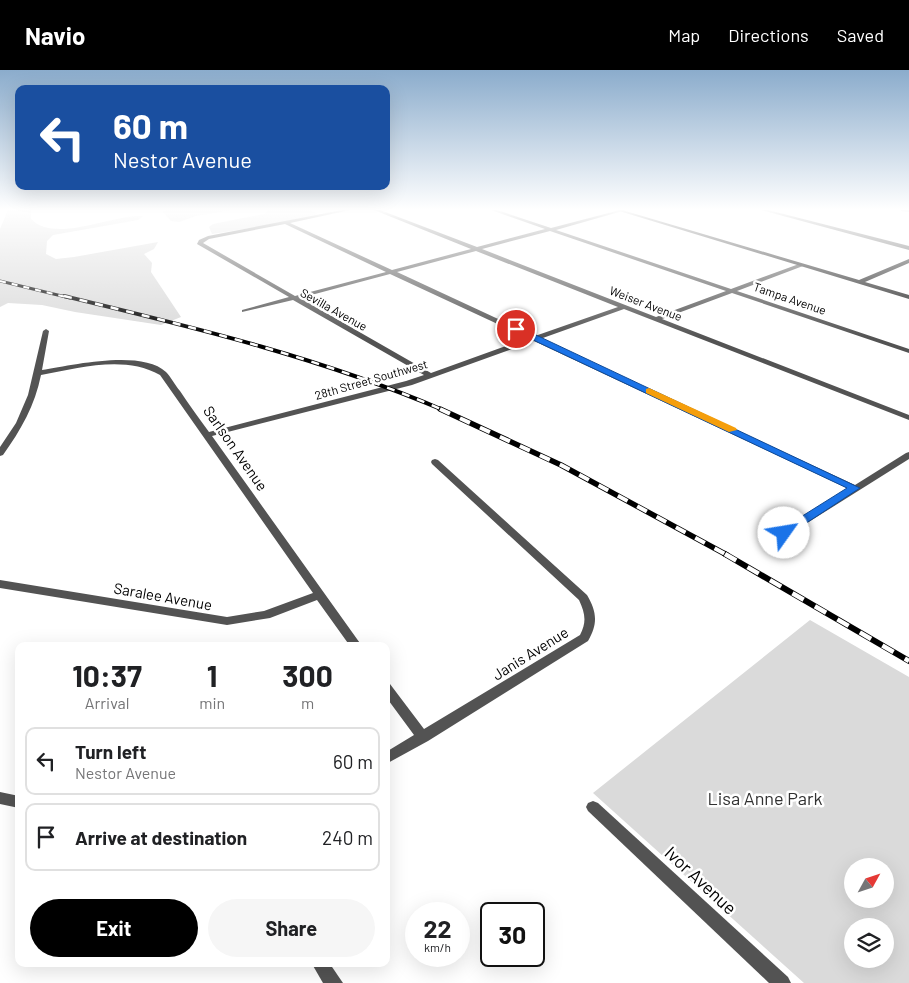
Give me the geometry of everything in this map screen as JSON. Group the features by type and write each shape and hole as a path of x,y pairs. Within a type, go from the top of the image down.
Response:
{"main road":[{"path":"760,253 909,297"},
{"path":"859,282 909,261"}],"street":[{"name":"Sevilla Avenue","path":"213,253 430,375"},
{"path":"351,253 855,488"},
{"path":"244,311 463,253"},
{"name":"Weiser Avenue","path":"485,253 909,418"},
{"name":"Tampa Avenue","path":"621,253 909,351"},
{"path":"656,319 801,265"},
{"name":"28th Street Southwest","path":"206,435 388,388 624,307"},
{"path":"0,453 23,418 35,394 46,331"},
{"name":"Sarlson Avenue","path":"39,373 119,362 138,363 153,367 163,373 353,642"},
{"path":"784,533 909,455"},
{"name":"Janis Avenue","path":"390,757 584,638 589,630 592,617 583,598 435,462"},
{"name":"Saralee Avenue","path":"0,584 227,621 266,615 319,595"},
{"path":"390,692 423,737"},
{"path":"0,798 15,801"},
{"name":"Ivor Avenue","path":"593,807 782,983"},
{"path":"322,967 334,983"}],"green space":[{"path":"0,253 46,253 56,259 99,253 147,253 144,254 152,263 151,272 181,317 161,325 42,305 8,303 0,307"},
{"name":"Lisa Anne Park","path":"810,620 909,677 909,983 804,983 593,793"}],"railway":[{"path":"0,281 70,298"},
{"path":"64,296 208,332 304,359 397,391 443,410"},
{"path":"440,409 561,465 727,555"},
{"path":"725,554 909,661"}],"slow traffic":[{"path":"649,391 732,430"}],"route":[{"path":"516,329 855,488 784,533"}]}
